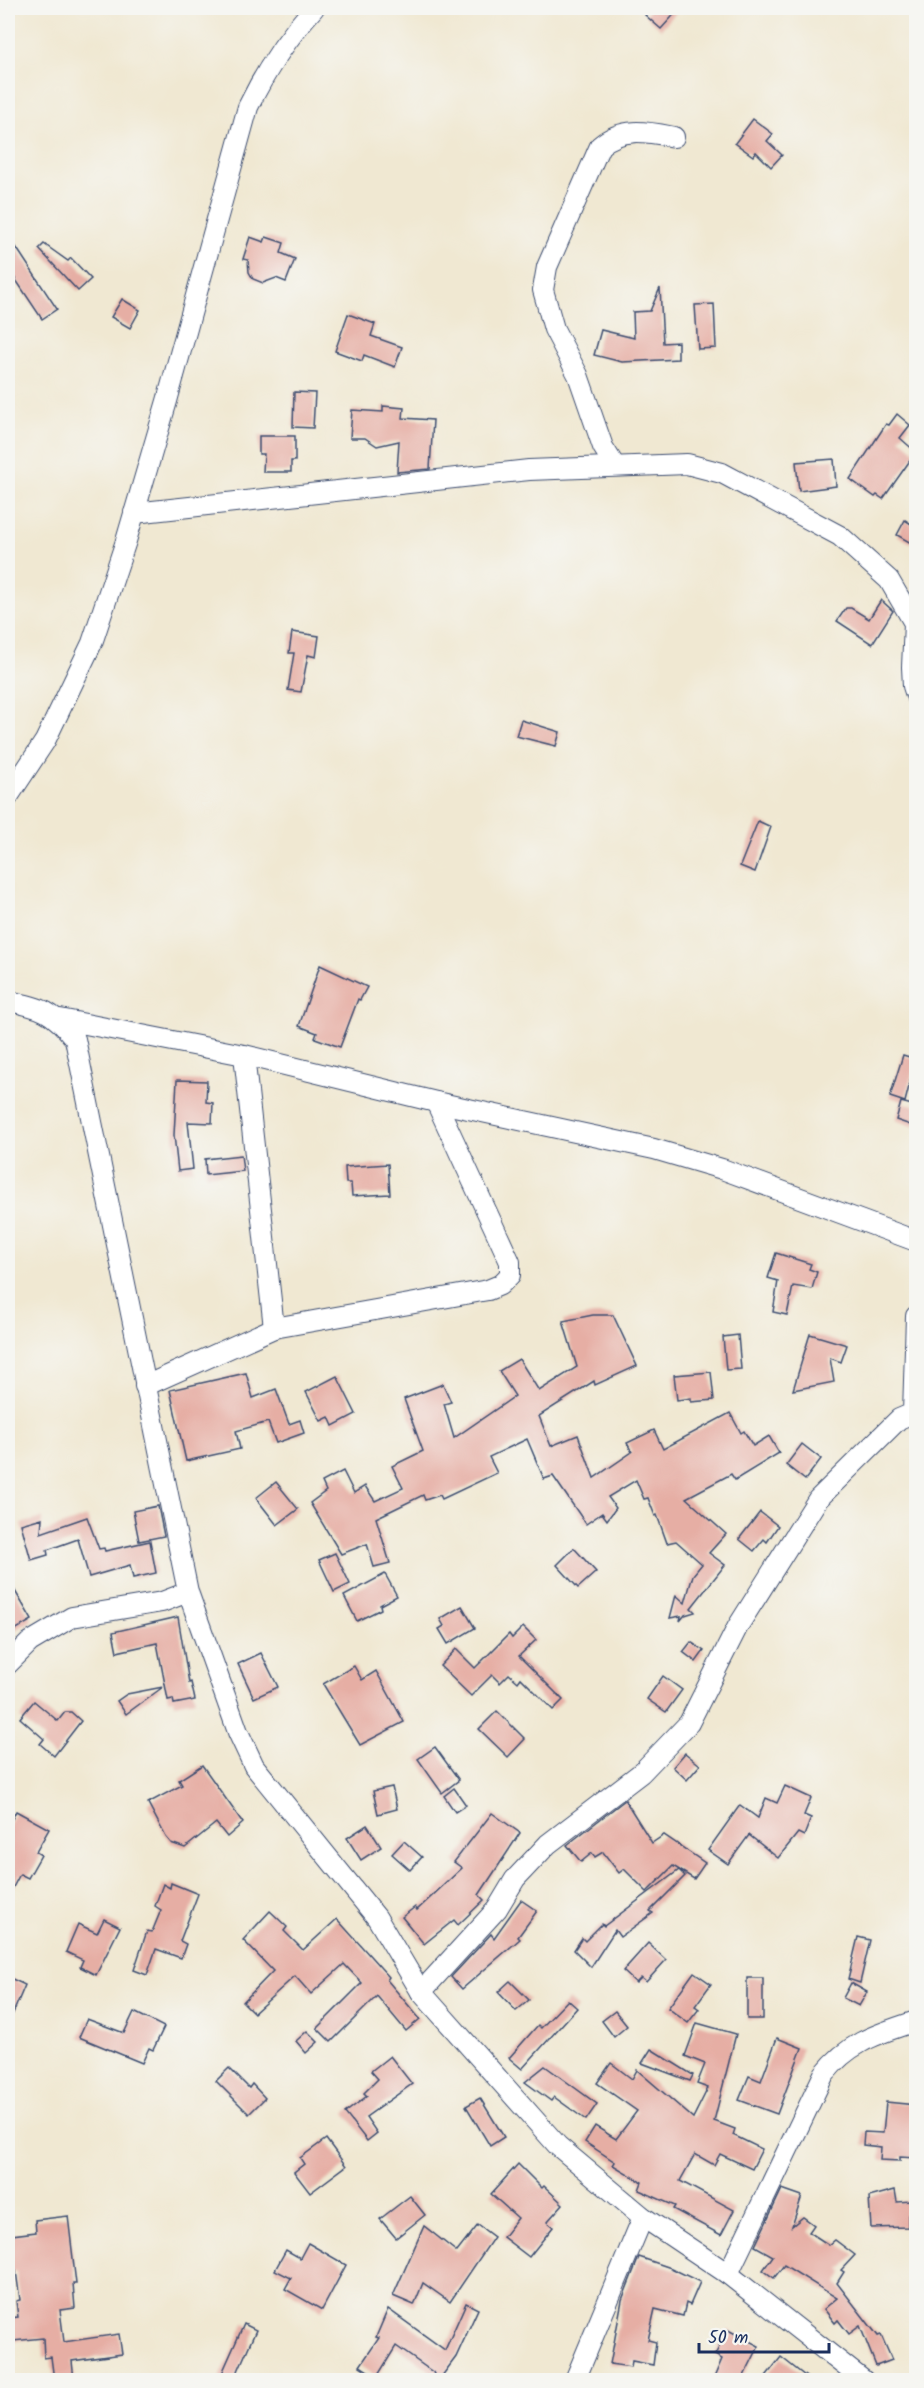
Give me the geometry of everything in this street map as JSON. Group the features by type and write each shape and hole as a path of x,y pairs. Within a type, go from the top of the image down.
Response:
{"street":[{"path":"8,797 45,741 92,643 134,513 248,107 266,70 292,33 314,8"},
{"path":"615,466 603,447 578,375 554,329 543,290 547,267 600,146 608,138 631,132 674,137"},
{"path":"134,513 529,470 687,464 722,473 840,536 889,580 914,623 912,667 916,695"},
{"path":"8,1001 40,1007 60,1019 244,1055 436,1102 654,1149 722,1169 916,1240"},
{"path":"60,1019 75,1039 189,1592 238,1732 254,1766 377,1918 421,1992 558,2146 643,2217 728,2274 863,2380"},
{"path":"244,1055 274,1328"},
{"path":"145,1386 274,1328 488,1290 500,1285 510,1275 510,1262 436,1102"},
{"path":"421,1992 497,1909 515,1879 548,1844 641,1773 689,1723 738,1626 818,1499 899,1419 915,1412 916,1316"},
{"path":"8,1664 30,1642 72,1617 162,1602 189,1592"},
{"path":"728,2274 824,2074 838,2057 856,2043 916,2021"},
{"path":"575,2380 643,2217"}],"building":[{"path":"652,8 680,8 661,29 645,15"},
{"path":"753,119 773,134 767,141 782,155 771,167 756,152 753,156 735,143"},
{"path":"250,237 264,242 266,237 284,243 281,253 295,259 286,282 276,278 263,283 253,279 249,272 248,260 243,259"},
{"path":"44,244 68,261 71,258 91,279 78,291 39,249"},
{"path":"16,247 57,309 42,319 8,268 8,253"},
{"path":"660,288 663,343 678,342 678,359 622,362 594,355 601,330 634,338 633,312 650,311"},
{"path":"122,299 140,310 130,328 111,317"},
{"path":"714,304 716,348 698,349 695,305"},
{"path":"348,314 375,324 371,336 402,347 395,367 364,355 362,361 335,351"},
{"path":"294,392 315,393 313,428 293,427"},
{"path":"383,406 404,408 403,418 433,420 430,469 397,472 399,441 377,446 365,438 350,438 352,410 383,412"},
{"path":"897,414 910,425 900,438 916,452 883,499 877,495 875,497 850,479 886,424 889,425"},
{"path":"259,436 295,436 295,461 291,461 291,472 263,472 264,454 259,454"},
{"path":"834,459 836,486 799,491 796,462"},
{"path":"905,520 916,527 916,534 911,543 897,535"},
{"path":"881,600 893,611 872,644 837,621 846,608 851,608 869,619"},
{"path":"292,632 319,636 316,657 308,655 301,692 288,690 294,653 289,653"},
{"path":"521,720 560,732 556,746 516,736"},
{"path":"758,821 771,827 755,872 740,866"},
{"path":"320,965 367,987 360,1000 358,999 340,1047 315,1038 317,1033 299,1026"},
{"path":"903,1055 916,1059 905,1102 890,1097"},
{"path":"177,1080 207,1081 206,1102 213,1103 212,1123 188,1122 193,1169 178,1171 174,1135"},
{"path":"901,1102 916,1106 916,1127 896,1120"},
{"path":"241,1155 243,1171 206,1175 205,1159"},
{"path":"388,1164 390,1194 352,1196 351,1183 346,1183 345,1167"},
{"path":"776,1253 811,1264 809,1269 817,1272 812,1289 793,1286 787,1315 773,1312 778,1281 768,1278"},
{"path":"593,1315 613,1315 637,1366 595,1385 594,1381 539,1416 551,1446 578,1435 594,1478 632,1452 627,1443 654,1430 663,1449 730,1413 741,1433 744,1431 753,1446 769,1436 779,1453 735,1480 731,1474 686,1498 726,1534 709,1553 725,1565 691,1608 695,1612 685,1615 680,1621 681,1616 670,1618 676,1595 685,1603 693,1575 702,1564 676,1541 667,1543 657,1515 655,1516 648,1498 644,1499 636,1480 608,1497 616,1508 607,1520 602,1513 586,1524 553,1476 544,1479 527,1439 489,1457 497,1473 442,1499 440,1495 425,1500 423,1495 376,1518 390,1563 374,1567 367,1544 341,1554 310,1503 326,1491 322,1482 343,1471 354,1493 365,1486 375,1501 403,1488 392,1466 423,1451 404,1399 443,1384 451,1402 444,1404 454,1438 515,1396 499,1371 519,1359 539,1391 577,1367 563,1321"},
{"path":"810,1334 847,1345 841,1362 830,1358 834,1382 793,1390"},
{"path":"738,1335 741,1369 726,1370 723,1337"},
{"path":"711,1372 714,1400 691,1402 691,1398 677,1400 674,1375"},
{"path":"246,1373 253,1398 276,1389 289,1424 300,1420 304,1433 276,1443 268,1422 236,1431 240,1449 186,1461 170,1390"},
{"path":"337,1376 356,1414 333,1426 329,1417 321,1421 306,1392"},
{"path":"802,1444 821,1459 805,1480 786,1465"},
{"path":"276,1482 298,1509 277,1525 256,1498"},
{"path":"158,1506 164,1536 139,1541 133,1511"},
{"path":"760,1512 778,1526 767,1542 764,1539 754,1551 739,1539"},
{"path":"87,1517 99,1549 104,1548 105,1551 150,1541 156,1573 133,1578 130,1565 89,1577 78,1539 47,1550 48,1555 31,1560 21,1524 42,1518 41,1533"},
{"path":"574,1548 596,1572 578,1588 557,1565"},
{"path":"335,1553 350,1584 334,1592 319,1560"},
{"path":"385,1574 397,1596 380,1605 381,1609 357,1621 344,1596"},
{"path":"8,1579 32,1620 8,1634"},
{"path":"462,1606 475,1628 448,1644 439,1629 444,1626 440,1619"},
{"path":"178,1617 189,1683 191,1682 195,1700 174,1704 173,1699 168,1700 157,1643 117,1652 113,1632"},
{"path":"523,1627 536,1640 519,1656 563,1700 553,1710 521,1678 518,1682 509,1674 500,1683 492,1675 471,1696 440,1666 456,1649 475,1668 509,1634 512,1638"},
{"path":"691,1642 704,1651 696,1662 683,1652"},
{"path":"261,1653 278,1687 254,1698 238,1664"},
{"path":"354,1666 362,1680 376,1671 404,1722 360,1745 323,1684"},
{"path":"663,1676 682,1690 666,1712 647,1699"},
{"path":"163,1687 126,1714 117,1701 127,1694"},
{"path":"34,1701 58,1721 65,1712 71,1712 81,1721 54,1756 40,1744 44,1739 20,1718"},
{"path":"497,1711 525,1739 508,1757 479,1729"},
{"path":"435,1747 459,1780 442,1793 418,1759"},
{"path":"685,1753 700,1765 687,1780 673,1767"},
{"path":"202,1765 243,1823 227,1837 216,1823 185,1848 171,1843 166,1837 148,1803 182,1785 179,1780"},
{"path":"785,1786 811,1798 804,1815 811,1818 804,1836 798,1833 778,1858 749,1835 728,1864 708,1850 740,1805 758,1818 766,1798 777,1803"},
{"path":"392,1787 397,1809 378,1814 373,1791"},
{"path":"454,1788 466,1805 455,1812 444,1796"},
{"path":"625,1800 652,1843 664,1835 705,1863 694,1879 673,1866 647,1892 624,1869 619,1873 603,1852 595,1857 592,1853 581,1862 567,1845"},
{"path":"16,1811 49,1829 36,1852 41,1855 28,1878 20,1874 8,1897 8,1827"},
{"path":"492,1813 520,1833 479,1895 484,1900 458,1925 454,1920 424,1944 402,1917 415,1907 417,1910 462,1868 454,1862"},
{"path":"367,1825 381,1847 361,1860 347,1838"},
{"path":"404,1841 422,1857 410,1870 392,1854"},
{"path":"679,1870 685,1876 650,1911 653,1913 620,1937 615,1930 591,1967 574,1950 582,1938 585,1941 602,1924 604,1926"},
{"path":"171,1883 198,1894 180,1941 186,1944 181,1958 156,1949 147,1975 134,1970 147,1931 152,1932 161,1910 155,1906 163,1884 170,1888"},
{"path":"521,1900 537,1911 518,1937 520,1939 462,1989 451,1977 491,1934 494,1938"},
{"path":"270,1911 287,1927 284,1931 303,1950 337,1919 389,1977 387,1980 420,2019 406,2031 377,1996 331,2042 317,2028 362,1983 344,1964 311,1994 295,1976 254,2013 243,2002 273,1971 243,1940"},
{"path":"104,1919 120,1927 96,1975 80,1967 83,1960 66,1952 78,1924 97,1933"},
{"path":"858,1937 870,1940 860,1983 848,1979"},
{"path":"648,1943 666,1960 646,1982 641,1978 636,1983 623,1971"},
{"path":"694,1972 711,1984 695,2006 699,2009 688,2023 668,2008"},
{"path":"8,1977 25,1985 8,2025"},
{"path":"747,1978 763,1978 763,2019 747,2019"},
{"path":"510,1981 529,2000 516,2011 498,1992"},
{"path":"851,1983 867,1992 859,2006 843,1998"},
{"path":"568,2000 577,2008 522,2069 509,2058 538,2025 541,2028"},
{"path":"615,2011 627,2026 614,2037 602,2021"},
{"path":"134,2012 164,2027 153,2050 149,2048 142,2063 79,2037 87,2019 124,2033"},
{"path":"697,2023 736,2034 714,2121 735,2129 733,2135 762,2149 752,2169 720,2154 714,2165 695,2154 680,2181 734,2210 721,2235 673,2209 675,2206 639,2190 642,2182 613,2165 615,2162 585,2142 595,2126 616,2139 637,2111 597,2083 611,2063 632,2079 637,2070 693,2118 708,2088 697,2084 705,2064 685,2056"},
{"path":"307,2031 318,2042 306,2053 296,2041"},
{"path":"777,2038 802,2048 777,2114 739,2100 749,2076 761,2081"},
{"path":"651,2049 693,2075 690,2081 642,2063"},
{"path":"390,2056 412,2084 366,2117 377,2133 367,2141 345,2113 367,2096 364,2093 378,2079 371,2071"},
{"path":"545,2066 597,2104 586,2120 554,2097 551,2101 525,2082"},
{"path":"229,2068 249,2088 252,2084 265,2098 249,2114 216,2081"},
{"path":"480,2098 504,2137 490,2146 466,2106"},
{"path":"886,2102 916,2105 916,2158 900,2157 900,2161 880,2160 881,2147 863,2145 864,2132 883,2133"},
{"path":"326,2139 346,2166 310,2193 294,2172 304,2164 300,2158"},
{"path":"518,2164 542,2188 544,2186 563,2204 547,2222 553,2227 529,2257 503,2237 518,2218 491,2194"},
{"path":"782,2189 802,2196 792,2226 803,2217 814,2225 809,2232 829,2245 835,2240 855,2255 841,2270 844,2272 837,2283 878,2336 881,2335 892,2360 876,2366 860,2326 849,2334 838,2320 835,2323 824,2309 837,2298 784,2265 774,2278 763,2270 773,2256 755,2246"},
{"path":"895,2190 897,2202 912,2201 913,2214 908,2215 908,2227 871,2228 869,2197"},
{"path":"410,2196 425,2215 396,2238 380,2219"},
{"path":"68,2216 76,2284 73,2284 75,2308 60,2310 64,2342 119,2334 122,2354 72,2361 74,2380 54,2380 51,2357 44,2358 43,2338 13,2341 10,2318 18,2317 16,2301 20,2300 16,2271 9,2272 8,2243 13,2242 12,2235 36,2232 35,2220"},
{"path":"478,2225 494,2237 450,2302 423,2283 414,2305 393,2296 424,2226 457,2252"},
{"path":"308,2243 346,2265 322,2310 285,2289 291,2278 275,2270 286,2250 300,2258"},
{"path":"639,2257 671,2268 700,2282 690,2305 686,2303 683,2316 655,2309 648,2340 656,2342 653,2365 632,2361 631,2367 610,2364 622,2300"},
{"path":"466,2303 478,2309 456,2357 439,2380 431,2380 434,2373 396,2346 377,2377 360,2366 379,2338 376,2337 388,2309 445,2350"},
{"path":"244,2324 256,2330 234,2380 219,2380"},
{"path":"728,2330 759,2346 742,2380 713,2380 722,2359 715,2355"},
{"path":"781,2357 810,2380 763,2380"}]}
